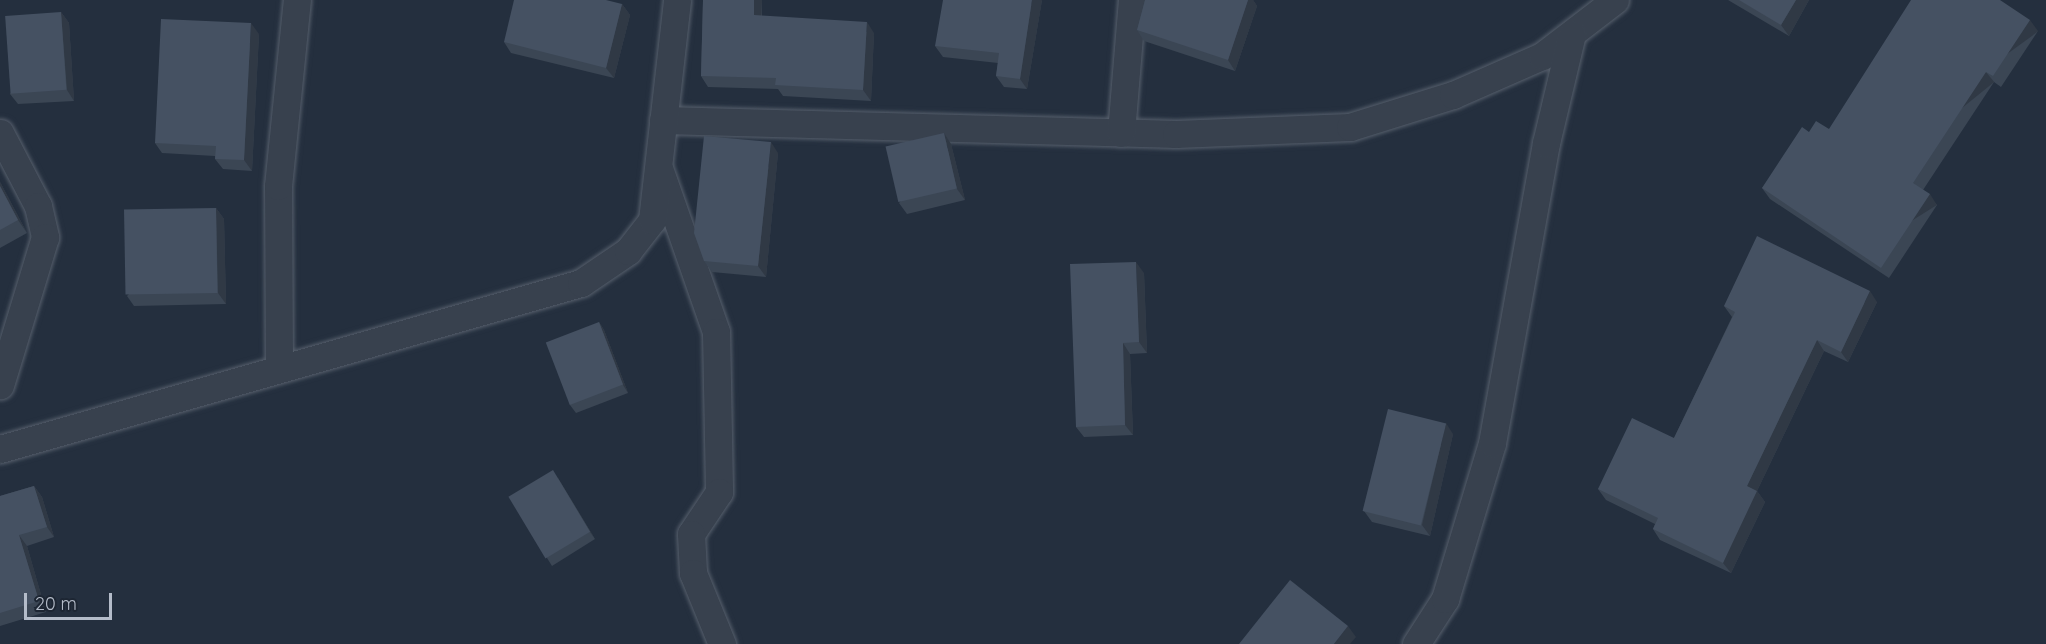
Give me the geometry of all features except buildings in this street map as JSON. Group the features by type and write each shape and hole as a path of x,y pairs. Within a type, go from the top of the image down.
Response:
{"street":[{"path":"279,368 278,186 297,0"},
{"path":"4,441 130,417 279,368 581,284 628,251 652,220 677,0"},
{"path":"1121,133 1132,0"},
{"path":"663,120 1121,133 1350,127 1453,95 1542,56 1616,0"},
{"path":"1416,644 1445,599 1492,443 1546,142 1572,34"},
{"path":"0,133 38,206 45,237 0,385"},
{"path":"658,166 716,332 719,492 691,534 693,573 722,644"}]}
